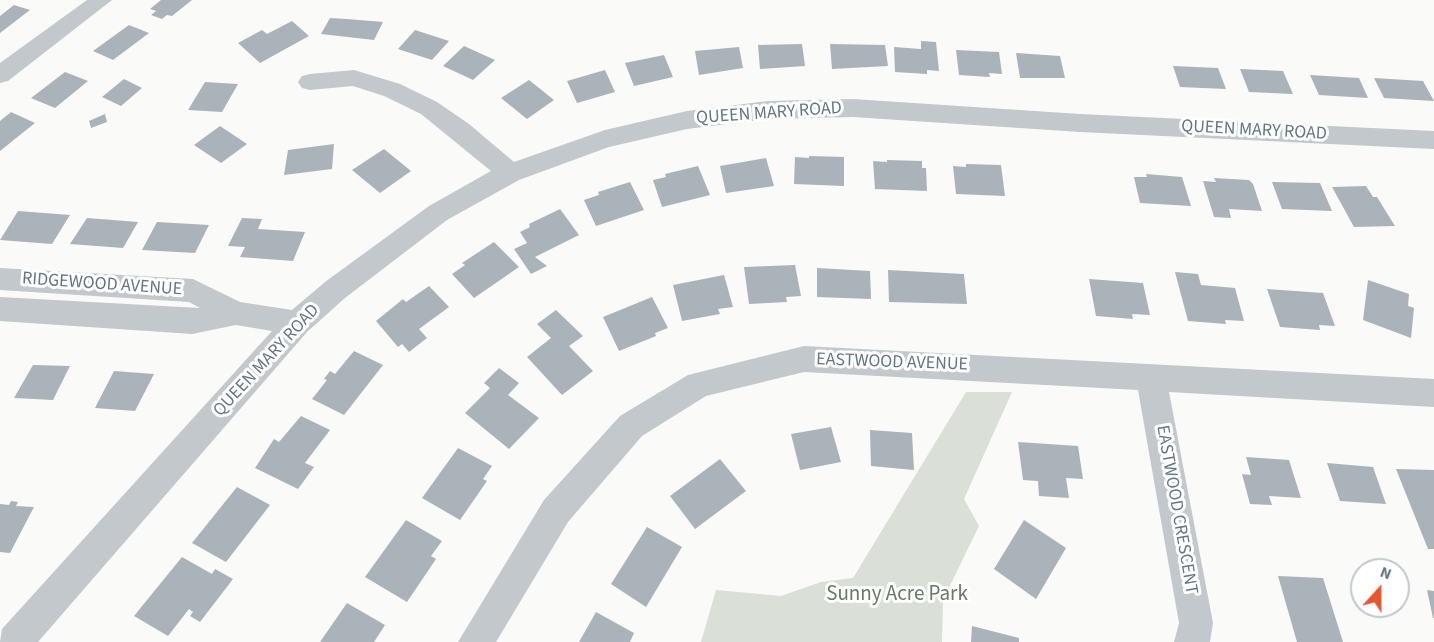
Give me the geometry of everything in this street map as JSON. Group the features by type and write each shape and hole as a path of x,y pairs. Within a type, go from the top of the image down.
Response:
{"street":[{"path":"0,75 101,0"},
{"path":"310,82 354,78 392,90 429,108 460,130 510,173"},
{"name":"QUEEN MARY ROAD","path":"15,642 297,323 369,263 438,213 510,173 605,139 687,120 768,110 853,108 1080,123 1434,140"},
{"name":"RIDGEWOOD AVENUE","path":"0,279 193,291 236,313 297,323"},
{"name":"RIDGEWOOD AVENUE","path":"0,309 192,322 236,313"},
{"name":"EASTWOOD AVENUE","path":"476,642 556,511 631,426 699,384 804,359 1434,393"},
{"name":"EASTWOOD CRESCENT","path":"1151,377 1196,622 1192,642"}],"green space":[{"name":"Sunny Acre Park","path":"966,392 1012,392 964,499 979,526 943,600 942,642 701,642 716,590 781,596 821,582 853,578"}],"building":[{"path":"161,0 192,0 172,16 167,15 162,19 151,15 156,11 150,9"},
{"path":"14,5 30,10 0,33 0,16"},
{"path":"330,18 383,22 374,40 321,34"},
{"path":"292,21 309,36 260,63 238,43 262,30 267,34"},
{"path":"129,25 149,33 113,60 93,51"},
{"path":"415,30 449,41 432,60 398,49"},
{"path":"921,41 936,42 939,71 927,70 927,74 895,72 894,47 921,49"},
{"path":"802,44 805,66 760,69 758,45"},
{"path":"830,44 885,45 888,66 832,69"},
{"path":"464,46 495,60 473,80 443,66"},
{"path":"739,47 743,68 699,75 695,51"},
{"path":"956,50 999,52 1002,74 989,73 990,77 959,75"},
{"path":"1016,53 1060,56 1065,78 1020,78"},
{"path":"664,55 673,77 634,86 625,63"},
{"path":"1173,66 1218,68 1226,89 1180,87"},
{"path":"1240,69 1283,71 1293,94 1249,92"},
{"path":"605,70 615,92 577,103 567,81"},
{"path":"65,72 88,81 55,108 31,98"},
{"path":"1310,75 1359,78 1368,98 1319,95"},
{"path":"1374,78 1423,81 1434,101 1384,98"},
{"path":"124,79 142,88 121,106 102,97"},
{"path":"529,80 554,100 527,119 501,98"},
{"path":"205,82 238,84 222,112 188,110"},
{"path":"11,112 35,123 0,151 0,121"},
{"path":"105,114 107,122 91,128 89,121"},
{"path":"220,126 247,144 221,163 194,145"},
{"path":"334,144 332,169 284,175 288,150"},
{"path":"384,149 411,171 380,193 352,170"},
{"path":"809,156 844,157 844,186 794,184 795,157 809,158"},
{"path":"766,158 774,186 726,193 720,166"},
{"path":"887,160 922,161 922,168 926,168 927,191 875,189 873,161 887,162"},
{"path":"966,164 1001,165 1005,196 956,194 953,166 966,167"},
{"path":"698,166 710,195 662,207 653,180 666,177 665,174"},
{"path":"1146,174 1182,177 1191,206 1140,203 1134,177 1147,177"},
{"path":"1214,178 1249,180 1253,184 1262,211 1229,209 1231,218 1214,217 1203,181 1216,182"},
{"path":"630,182 644,210 596,226 584,200 599,195 598,192"},
{"path":"1272,182 1320,183 1332,211 1282,209"},
{"path":"1366,186 1373,197 1377,197 1395,226 1354,227 1332,187"},
{"path":"560,209 579,235 535,257 547,266 531,274 514,249 527,243 520,232 530,227 529,224"},
{"path":"18,211 70,215 52,244 0,240"},
{"path":"87,218 138,222 123,248 70,244"},
{"path":"242,218 262,219 258,229 305,232 293,261 240,257 245,247 228,246"},
{"path":"157,222 209,225 195,253 142,250"},
{"path":"494,242 519,267 474,298 452,274 465,265 462,263"},
{"path":"795,265 801,296 786,297 787,302 749,304 744,267"},
{"path":"817,268 870,271 871,299 817,297"},
{"path":"888,270 964,274 967,304 889,302"},
{"path":"1175,272 1198,274 1201,285 1235,288 1244,321 1225,320 1226,324 1188,321"},
{"path":"724,275 733,307 718,309 720,314 682,321 673,285"},
{"path":"1089,279 1143,283 1150,315 1132,314 1133,319 1096,316"},
{"path":"1368,280 1409,294 1408,306 1414,308 1411,338 1363,320"},
{"path":"429,286 449,307 419,329 427,338 409,352 402,344 398,347 376,321 403,299 406,302"},
{"path":"1267,289 1323,293 1335,326 1319,325 1320,330 1280,327"},
{"path":"652,297 668,328 655,333 656,336 619,351 603,317"},
{"path":"556,310 583,336 569,346 593,371 562,395 527,357 551,338 537,324"},
{"path":"354,351 383,365 344,415 312,399 327,380 324,379 330,371 335,374"},
{"path":"33,365 70,366 53,400 14,398"},
{"path":"499,368 519,383 508,395 539,418 509,449 465,413 490,388 484,383"},
{"path":"114,371 154,374 135,411 95,408"},
{"path":"301,416 330,430 305,463 314,467 298,489 255,468 274,439 279,442"},
{"path":"831,427 841,462 800,470 791,434"},
{"path":"870,430 912,433 914,470 871,466"},
{"path":"1018,442 1078,446 1083,479 1066,478 1069,498 1039,496 1038,481 1023,480"},
{"path":"458,448 492,466 483,479 487,481 460,520 422,498"},
{"path":"1246,457 1289,460 1301,498 1269,496 1272,505 1250,504 1242,474 1251,475"},
{"path":"720,459 746,491 695,529 670,496"},
{"path":"1327,463 1373,467 1386,504 1340,501"},
{"path":"1396,469 1434,470 1434,549 1428,549"},
{"path":"237,487 270,505 226,562 192,543"},
{"path":"11,501 18,502 16,506 34,507 10,553 0,552 0,504 9,505"},
{"path":"406,520 442,541 431,556 436,559 407,602 365,577"},
{"path":"1024,520 1066,548 1036,599 994,569"},
{"path":"647,527 682,547 646,607 611,584"},
{"path":"182,557 212,574 215,569 233,579 200,622 190,616 193,612 189,609 168,636 134,616"},
{"path":"1278,576 1323,578 1343,642 1297,642"},
{"path":"1427,590 1434,591 1434,618 1433,618"},
{"path":"347,603 385,625 374,642 320,642"},
{"path":"596,612 634,633 630,642 579,642"},
{"path":"972,626 1019,638 1019,642 971,642"}]}
